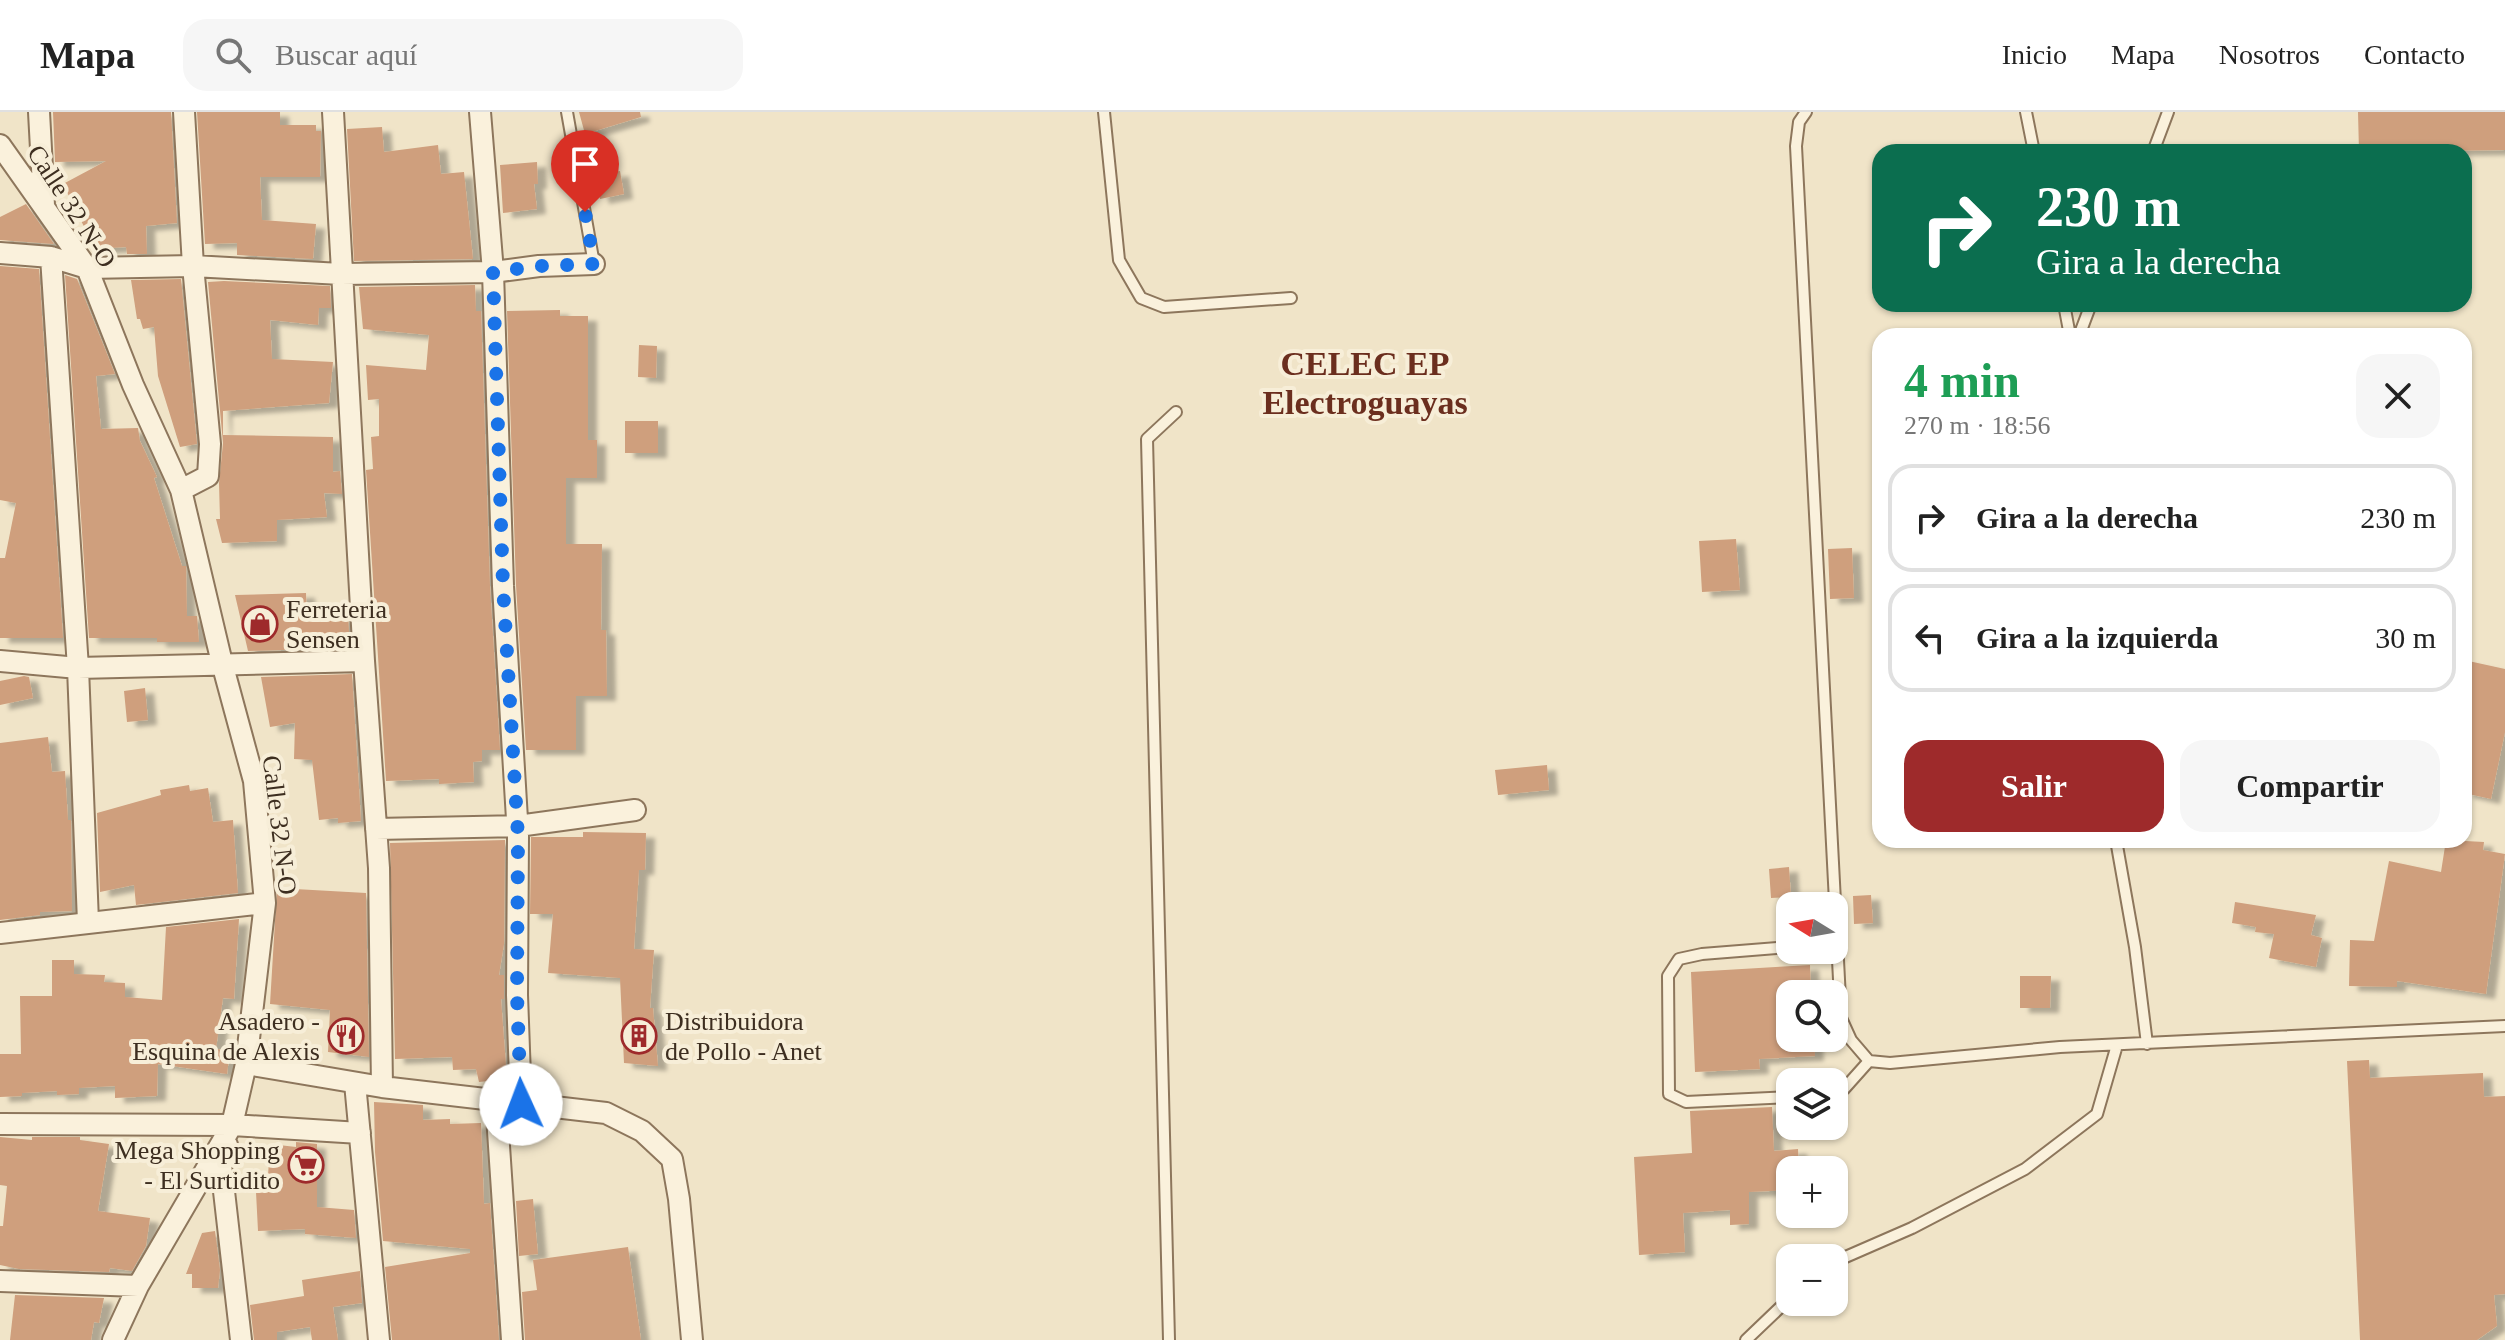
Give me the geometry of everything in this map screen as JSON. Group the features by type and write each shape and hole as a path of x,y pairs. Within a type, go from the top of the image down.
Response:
{"street":[{"path":"39,112 44,205"},
{"path":"181,490 208,476 210,444 193,266 184,112"},
{"path":"333,112 364,661 379,868 382,1087"},
{"path":"480,112 493,272 503,586 518,826 517,995 521,1104"},
{"name":"Calle 32 N-O","path":"0,145 87,268 133,385 181,490 254,781 265,903 246,1064 232,1125 138,1286 113,1340"},
{"path":"0,253 51,257 87,268 193,266 341,274 493,272 594,264"},
{"path":"51,257 78,668 88,922"},
{"path":"0,661 78,668 364,661"},
{"path":"376,829 518,826 635,810"},
{"path":"0,933 265,903"},
{"path":"246,1064 382,1087 606,1113 642,1131 672,1159 679,1199 692,1340"},
{"path":"355,1083 379,1340"},
{"path":"496,1101 512,1340"},
{"path":"0,1124 232,1125 360,1133"},
{"path":"232,1125 221,1165 241,1340"},
{"path":"0,1281 138,1286"}],"lane":[{"path":"567,112 594,264"},
{"path":"1104,112 1119,260 1141,298 1164,307 1291,298"},
{"path":"1806,112 1799,122 1796,146 1833,892"},
{"path":"2026,112 2032,144"},
{"path":"2156,144 2168,112"},
{"path":"1169,1340 1147,439 1176,412"},
{"path":"2117,848 2135,947 2147,1044"},
{"path":"1776,948 1702,954 1679,959 1668,976 1669,1094 1686,1102 1776,1098"},
{"path":"1837,964 1841,1018 1851,1040 1869,1061 1890,1063 2117,1045 2505,1026"},
{"path":"1848,1256 1912,1228 2025,1169 2097,1114 2117,1045"},
{"path":"1848,1085 1869,1061"},
{"path":"1746,1340 1776,1311"}],"building":[{"path":"53,112 171,112 177,223 146,226 147,254 127,254 126,247 95,249 63,184 106,161 55,162"},
{"path":"197,112 280,112 280,125 316,125 316,131 321,131 320,177 260,177 262,220 316,224 313,259 237,255 237,243 205,244"},
{"path":"579,112 640,112 641,117 585,134"},
{"path":"2358,112 2505,112 2505,150 2472,150 2472,144 2359,144"},
{"path":"382,127 384,152 438,145 441,174 464,172 473,259 354,261 347,129"},
{"path":"537,162 538,184 534,184 537,209 503,213 500,165"},
{"path":"620,171 624,194 600,199 595,175"},
{"path":"26,204 54,244 0,240 0,217"},
{"path":"0,266 39,269 63,638 0,638 0,558 5,558 16,503 0,500"},
{"path":"65,275 77,279 115,374 96,376 101,429 138,428 140,441 157,477 154,478 182,566 186,566 187,616 197,616 199,642 157,642 157,638 89,638"},
{"path":"181,279 197,444 180,447 158,376 154,327 143,329 140,319 137,319 131,280"},
{"path":"208,282 330,286 331,308 319,308 318,325 270,320 272,359 333,362 329,403 223,411 223,435 333,437 333,472 340,471 342,494 324,493 327,517 277,520 277,541 222,543 216,519 220,519 219,483 223,443"},
{"path":"475,285 476,311 481,311 490,586 500,750 482,750 482,761 473,762 474,782 439,784 439,779 386,781 366,470 373,469 371,437 379,436 379,399 368,400 366,365 426,370 429,335 363,329 359,287"},
{"path":"560,310 560,316 588,316 588,440 597,440 597,478 566,478 566,544 602,544 601,630 606,630 607,696 576,696 576,750 526,750 516,585 507,311"},
{"path":"639,345 657,346 656,378 638,377"},
{"path":"625,421 658,421 658,453 625,453"},
{"path":"1736,539 1740,590 1702,592 1699,541"},
{"path":"1852,548 1854,598 1830,599 1828,549"},
{"path":"306,593 307,618 348,615 350,648 248,651 235,595"},
{"path":"2472,662 2505,669 2505,732 2491,799 2472,795"},
{"path":"352,674 361,821 338,823 338,818 319,820 312,760 294,759 295,723 270,727 261,677"},
{"path":"29,677 33,698 0,705 0,681"},
{"path":"145,688 148,720 127,722 124,691"},
{"path":"48,737 52,772 65,771 68,820 71,820 72,911 40,912 40,915 0,920 0,743"},
{"path":"1547,765 1549,790 1498,795 1495,770"},
{"path":"189,785 190,791 208,788 213,822 233,820 238,893 136,905 134,885 100,892 97,813 161,795 160,790"},
{"path":"583,832 646,833 645,870 639,870 634,949 654,950 650,1008 653,1008 658,1066 624,1063 620,978 548,973 553,914 530,914 531,837 583,837"},
{"path":"505,840 504,944 499,975 504,975 504,999 501,999 507,1079 479,1082 476,1069 453,1070 452,1057 395,1059 390,843"},
{"path":"2472,841 2484,842 2483,850 2505,854 2486,994 2397,981 2397,987 2349,986 2350,940 2374,941 2389,861 2441,872 2445,848 2472,848"},
{"path":"1789,867 1791,892 1776,892 1776,898 1771,898 1769,869"},
{"path":"277,888 366,893 369,1057 328,1052 330,1010 270,1004"},
{"path":"1871,895 1873,923 1854,924 1853,896"},
{"path":"2235,902 2316,915 2311,935 2322,938 2316,967 2269,958 2274,934 2255,932 2256,927 2232,923"},
{"path":"239,919 234,999 223,998 216,1049 230,1051 227,1074 158,1064 157,1096 115,1098 115,1086 79,1088 79,1094 57,1095 57,1091 0,1097 0,1054 21,1054 20,996 52,996 52,960 74,960 74,974 105,975 104,982 125,983 125,997 162,1000 166,927"},
{"path":"1810,965 1811,980 1776,980 1776,1052 1815,1052 1815,1056 1759,1059 1760,1069 1695,1072 1691,972"},
{"path":"2020,976 2051,976 2050,1008 2020,1008"},
{"path":"2369,1060 2370,1078 2483,1073 2484,1097 2505,1096 2505,1294 2494,1295 2497,1326 2477,1340 2360,1340 2347,1061"},
{"path":"374,1102 423,1105 423,1120 450,1119 450,1124 481,1123 484,1204 490,1203 499,1340 392,1340 385,1267 470,1253 470,1249 383,1241"},
{"path":"1772,1107 1774,1151 1798,1149 1798,1156 1776,1156 1776,1191 1749,1192 1749,1224 1730,1225 1730,1210 1683,1213 1685,1252 1639,1255 1634,1157 1692,1153 1690,1111"},
{"path":"0,1137 32,1140 32,1137 80,1137 80,1140 109,1144 98,1211 150,1218 146,1246 132,1271 110,1268 109,1272 19,1269 0,1265 0,1226 3,1226 7,1186 0,1185"},
{"path":"296,1142 317,1144 317,1207 354,1210 356,1238 305,1234 305,1229 258,1231 256,1192 267,1192 270,1144 296,1147"},
{"path":"533,1199 538,1254 519,1256 516,1201"},
{"path":"215,1231 220,1270 218,1288 192,1288 192,1274 186,1274 202,1233"},
{"path":"628,1247 641,1340 525,1340 522,1292 537,1290 533,1260"},
{"path":"360,1271 362,1303 333,1307 338,1340 312,1340 310,1327 277,1332 277,1340 254,1340 250,1305 304,1296 302,1280"},
{"path":"15,1295 104,1298 99,1323 94,1322 91,1340 10,1340"}],"place":[{"name":"Ferreteria Sensen","path":"260,624"},
{"name":"Asadero - Esquina de Alexis","path":"346,1036"},
{"name":"Distribuidora de Pollo - Anet","path":"639,1036"},
{"name":"Mega Shopping - El Surtidito","path":"306,1165"}],"district":[{"name":"CELEC EP Electroguayas","path":"1365,382"}],"route":[{"path":"521,1104 517,995 518,836 503,586 493,272 594,264 585,212"}]}
